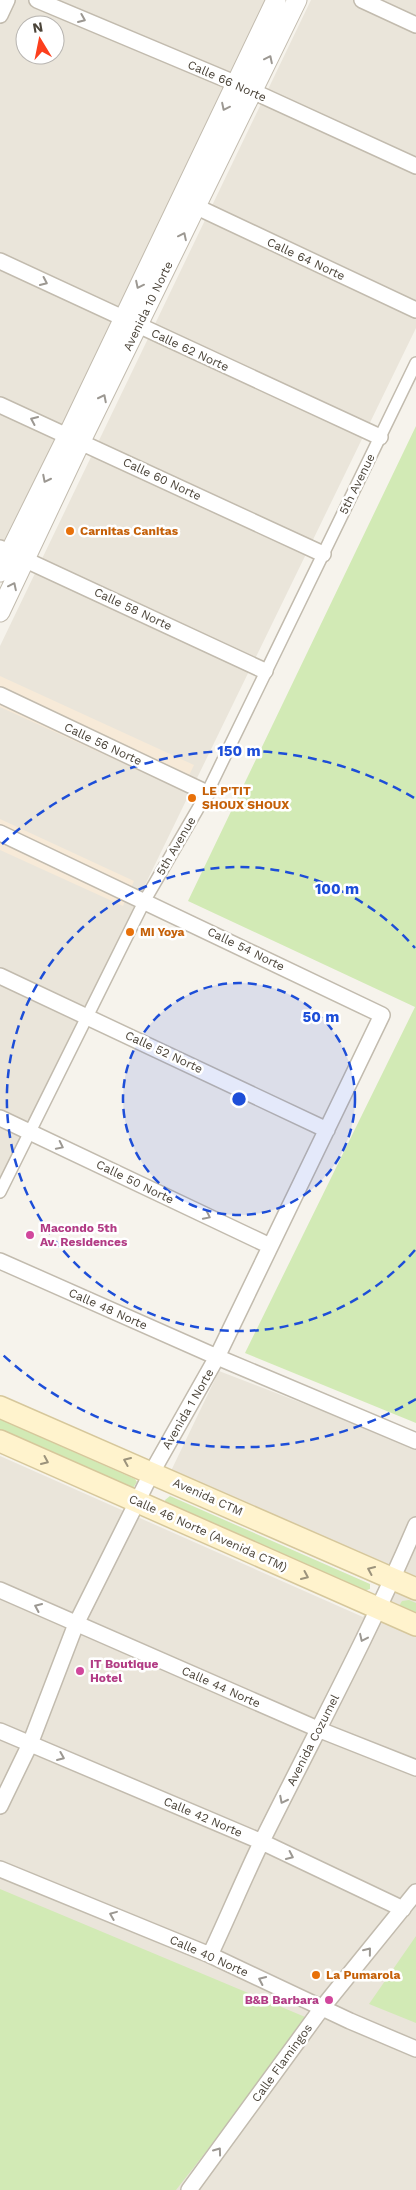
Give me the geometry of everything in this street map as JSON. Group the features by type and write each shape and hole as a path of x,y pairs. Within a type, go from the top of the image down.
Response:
{"main road":[{"name":"Avenida CTM","path":"0,1407 416,1589"},
{"name":"Calle 46 Norte (Avenida CTM)","path":"0,1441 416,1626"}],"street":[{"path":"0,15 7,0"},
{"name":"Calle 66 Norte","path":"37,0 245,88 416,166"},
{"name":"Avenida 10 Norte","path":"131,322 197,207 245,88 276,0"},
{"name":"Avenida 10 Norte","path":"0,572 12,554 74,438 245,88 297,0"},
{"path":"362,0 416,25"},
{"name":"Calle 64 Norte","path":"197,207 416,310"},
{"name":"Calle 62 Norte","path":"0,261 380,437"},
{"name":"5th Avenue","path":"0,1192 86,1015 145,900 207,793 416,363"},
{"name":"Calle 60 Norte","path":"0,405 323,554"},
{"name":"Avenida 10 Norte","path":"0,612 12,554"},
{"name":"Calle 58 Norte","path":"12,554 266,671"},
{"name":"Calle 56 Norte","path":"0,695 207,793"},
{"name":"Calle 54 Norte","path":"0,833 145,900 382,1015"},
{"name":"Calle 52 Norte","path":"0,976 327,1130"},
{"name":"Avenida 1 Norte","path":"0,1806 30,1744 76,1624 136,1502 217,1358 382,1015"},
{"name":"Calle 50 Norte","path":"0,1118 270,1246"},
{"name":"Calle 48 Norte","path":"0,1261 217,1358 416,1441"},
{"name":"Avenida Cozumel","path":"210,1955 262,1842 320,1730 377,1608 393,1579 416,1525"},
{"name":"Calle 44 Norte","path":"0,1590 320,1730 416,1768"},
{"name":"Calle 42 Norte","path":"0,1731 262,1842 403,1909"},
{"name":"Calle 40 Norte","path":"0,1869 210,1955 322,2008 416,2049"},
{"name":"Calle Flamingos","path":"189,2190 322,2008 416,1892"}],"shaded area":[{"path":"0,0 271,0 0,564"},
{"path":"311,0 416,0 416,328 0,1183 0,646"},
{"path":"0,676 194,765 182,790 0,707"},
{"path":"0,819 134,881 123,906 0,850"},
{"path":"219,1371 416,1447 416,2190 16,2190 0,2183 0,1456 363,1617 389,1568 170,1473"}],"green space":[{"path":"416,426 416,1423 245,1353 415,1007 188,901"},
{"path":"0,1419 135,1479 137,1482 131,1488 0,1430"},
{"path":"170,1496 370,1584 370,1589 364,1591 166,1505 165,1500"},
{"path":"409,1600 416,1603 416,1617 401,1611 399,1606 402,1601"},
{"path":"0,1889 310,2019 176,2190 0,2190"},
{"path":"416,1936 416,2023 369,2004"}],"place":[{"name":"Carnitas Canitas","path":"70,531"},
{"name":"LE P'TIT SHOUX SHOUX","path":"192,798"},
{"name":"Mi Yoya","path":"130,932"},
{"name":"Macondo 5th Av. Residences","path":"30,1235"},
{"name":"IT Boutique Hotel","path":"80,1671"},
{"name":"La Pumarola","path":"316,1975"},
{"name":"B&B Barbara","path":"329,2000"}]}
